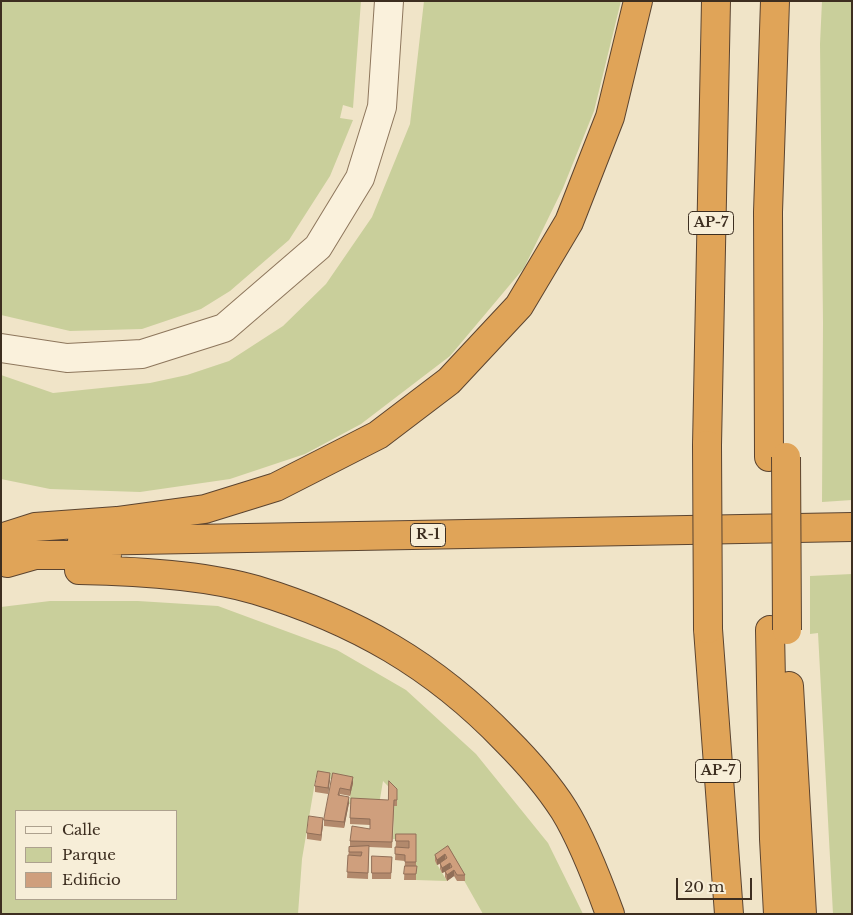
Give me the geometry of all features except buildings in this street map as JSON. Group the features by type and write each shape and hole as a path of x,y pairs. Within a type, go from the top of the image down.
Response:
{"highway":[{"path":"3,550 35,527 116,521 205,509 276,486 378,435 449,381 519,306 569,222 610,117 638,1"},
{"name":"AP-7","path":"716,1 707,445 708,628 729,914"},
{"path":"775,11 768,212 778,457 778,630 774,839 778,914"},
{"name":"R-1","path":"3,550 33,541 852,528"},
{"path":"3,550 35,556 852,543"},
{"path":"3,550 35,569 102,570 183,577 254,590 316,611 370,635 407,657 422,666 478,710 526,760 564,810 598,882 610,914"},
{"path":"778,630 802,914"}],"lane":[{"path":"1,348 66,358 142,354 224,328 318,247 360,178 382,107 389,1"}],"green space":[{"path":"1,1 361,1 353,108 343,105 340,118 353,120 330,176 289,240 230,291 201,309 142,329 70,331 1,315"},
{"path":"424,1 621,1 594,111 563,188 524,268 450,356 361,424 305,454 230,479 140,492 50,489 1,479 1,375 53,393 150,383 187,375 229,361 283,326 326,284 372,217 410,124"},
{"path":"822,1 852,1 852,500 822,502 823,323 820,44"},
{"path":"852,574 852,914 833,914 818,633 810,634 810,576"},
{"path":"50,601 138,601 218,606 337,650 406,690 476,754 548,843 583,914 483,914 448,852 435,861 447,881 416,880 416,840 393,839 394,806 397,795 383,781 379,805 349,804 352,783 316,776 302,859 298,914 1,914 1,607"}]}
